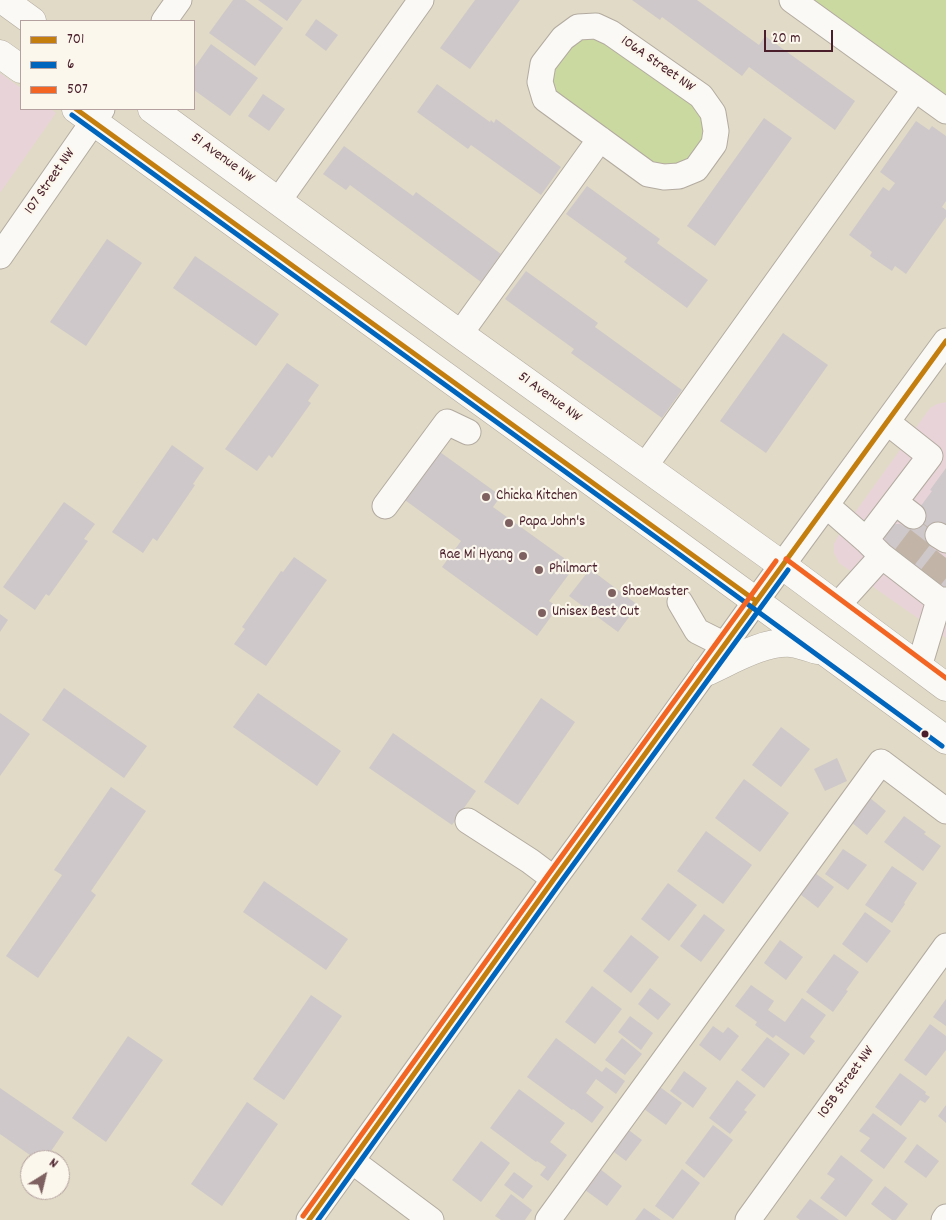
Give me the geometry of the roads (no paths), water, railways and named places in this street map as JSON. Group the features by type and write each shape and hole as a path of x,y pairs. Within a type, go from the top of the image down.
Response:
{"main road":[{"path":"3,0 31,20"},
{"path":"0,54 20,68"},
{"name":"51 Avenue NW","path":"153,110 460,334 782,565 946,687"},
{"path":"91,113 946,740"},
{"path":"706,672 761,647 772,644 791,643 802,645 830,655"}],"street":[{"path":"165,20 178,0"},
{"path":"279,200 421,0"},
{"path":"792,0 946,111"},
{"name":"106A Street NW","path":"596,26 611,32 701,96 713,113 716,131 714,144 696,169 679,176 664,178 648,174 600,139 545,99 540,82 543,64 562,38 578,27 596,26"},
{"path":"645,466 915,88"},
{"name":"107 Street NW","path":"0,256 91,113"},
{"path":"460,334 600,139"},
{"path":"309,1220 554,879 887,422 939,367 946,341"},
{"path":"385,506 447,422 468,432"},
{"path":"838,606 887,555 904,509 930,456 887,422"},
{"path":"826,505 887,555 939,569 919,667"},
{"path":"680,602 697,631 725,645"},
{"path":"548,1220 881,762 946,811"},
{"path":"468,821 554,879"},
{"name":"105B Street NW","path":"748,1220 946,946"},
{"path":"352,1161 430,1220"}],"tunnel":[{"path":"905,557 928,527"},
{"path":"931,577 946,558"}],"place":[{"name":"Chicka Kitchen","path":"486,497"},
{"name":"Papa John's","path":"509,523"},
{"name":"Rae Mi Hyang","path":"523,556"},
{"name":"Philmart","path":"539,570"},
{"name":"ShoeMaster","path":"612,593"},
{"name":"Unisex Best Cut","path":"542,613"}]}
